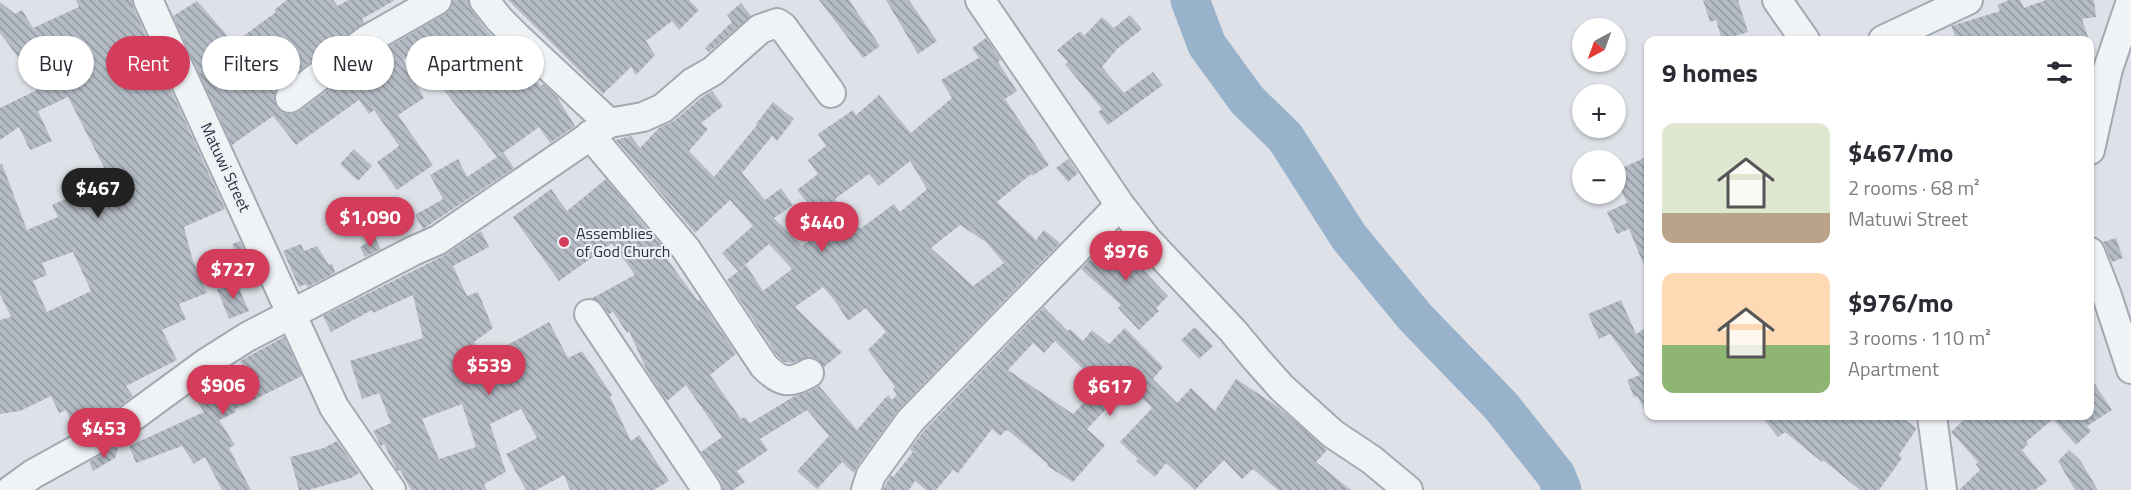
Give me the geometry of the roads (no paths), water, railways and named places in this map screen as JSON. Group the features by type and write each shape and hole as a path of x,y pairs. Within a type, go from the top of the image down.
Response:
{"street":[{"name":"Matuwi Street","path":"148,0 334,406 391,490"},
{"path":"290,98 368,40 437,0"},
{"path":"484,0 600,129 686,249 764,366 774,376 787,381 800,379 809,373"},
{"path":"980,0 1119,205 1148,241 1282,388 1333,434 1372,460 1408,490"},
{"path":"1777,0 1802,36"},
{"path":"1892,36 1968,0"},
{"path":"2094,132 2108,69 2131,1"},
{"path":"11,490 33,474 120,426 247,337 413,250 438,240 600,129 643,117 663,108 692,83 712,71 760,29 777,23 783,27 831,93"},
{"path":"866,490 871,475 910,421 1119,205"},
{"path":"2094,262 2131,369"},
{"path":"589,314 707,490"},
{"path":"1933,420 1942,490"}],"waterway":[{"path":"1190,0 1207,45 1247,100 1285,137 1349,237 1415,317 1501,406 1556,475 1562,490"}],"place":[{"name":"Assemblies of God Church","path":"564,242"}]}
